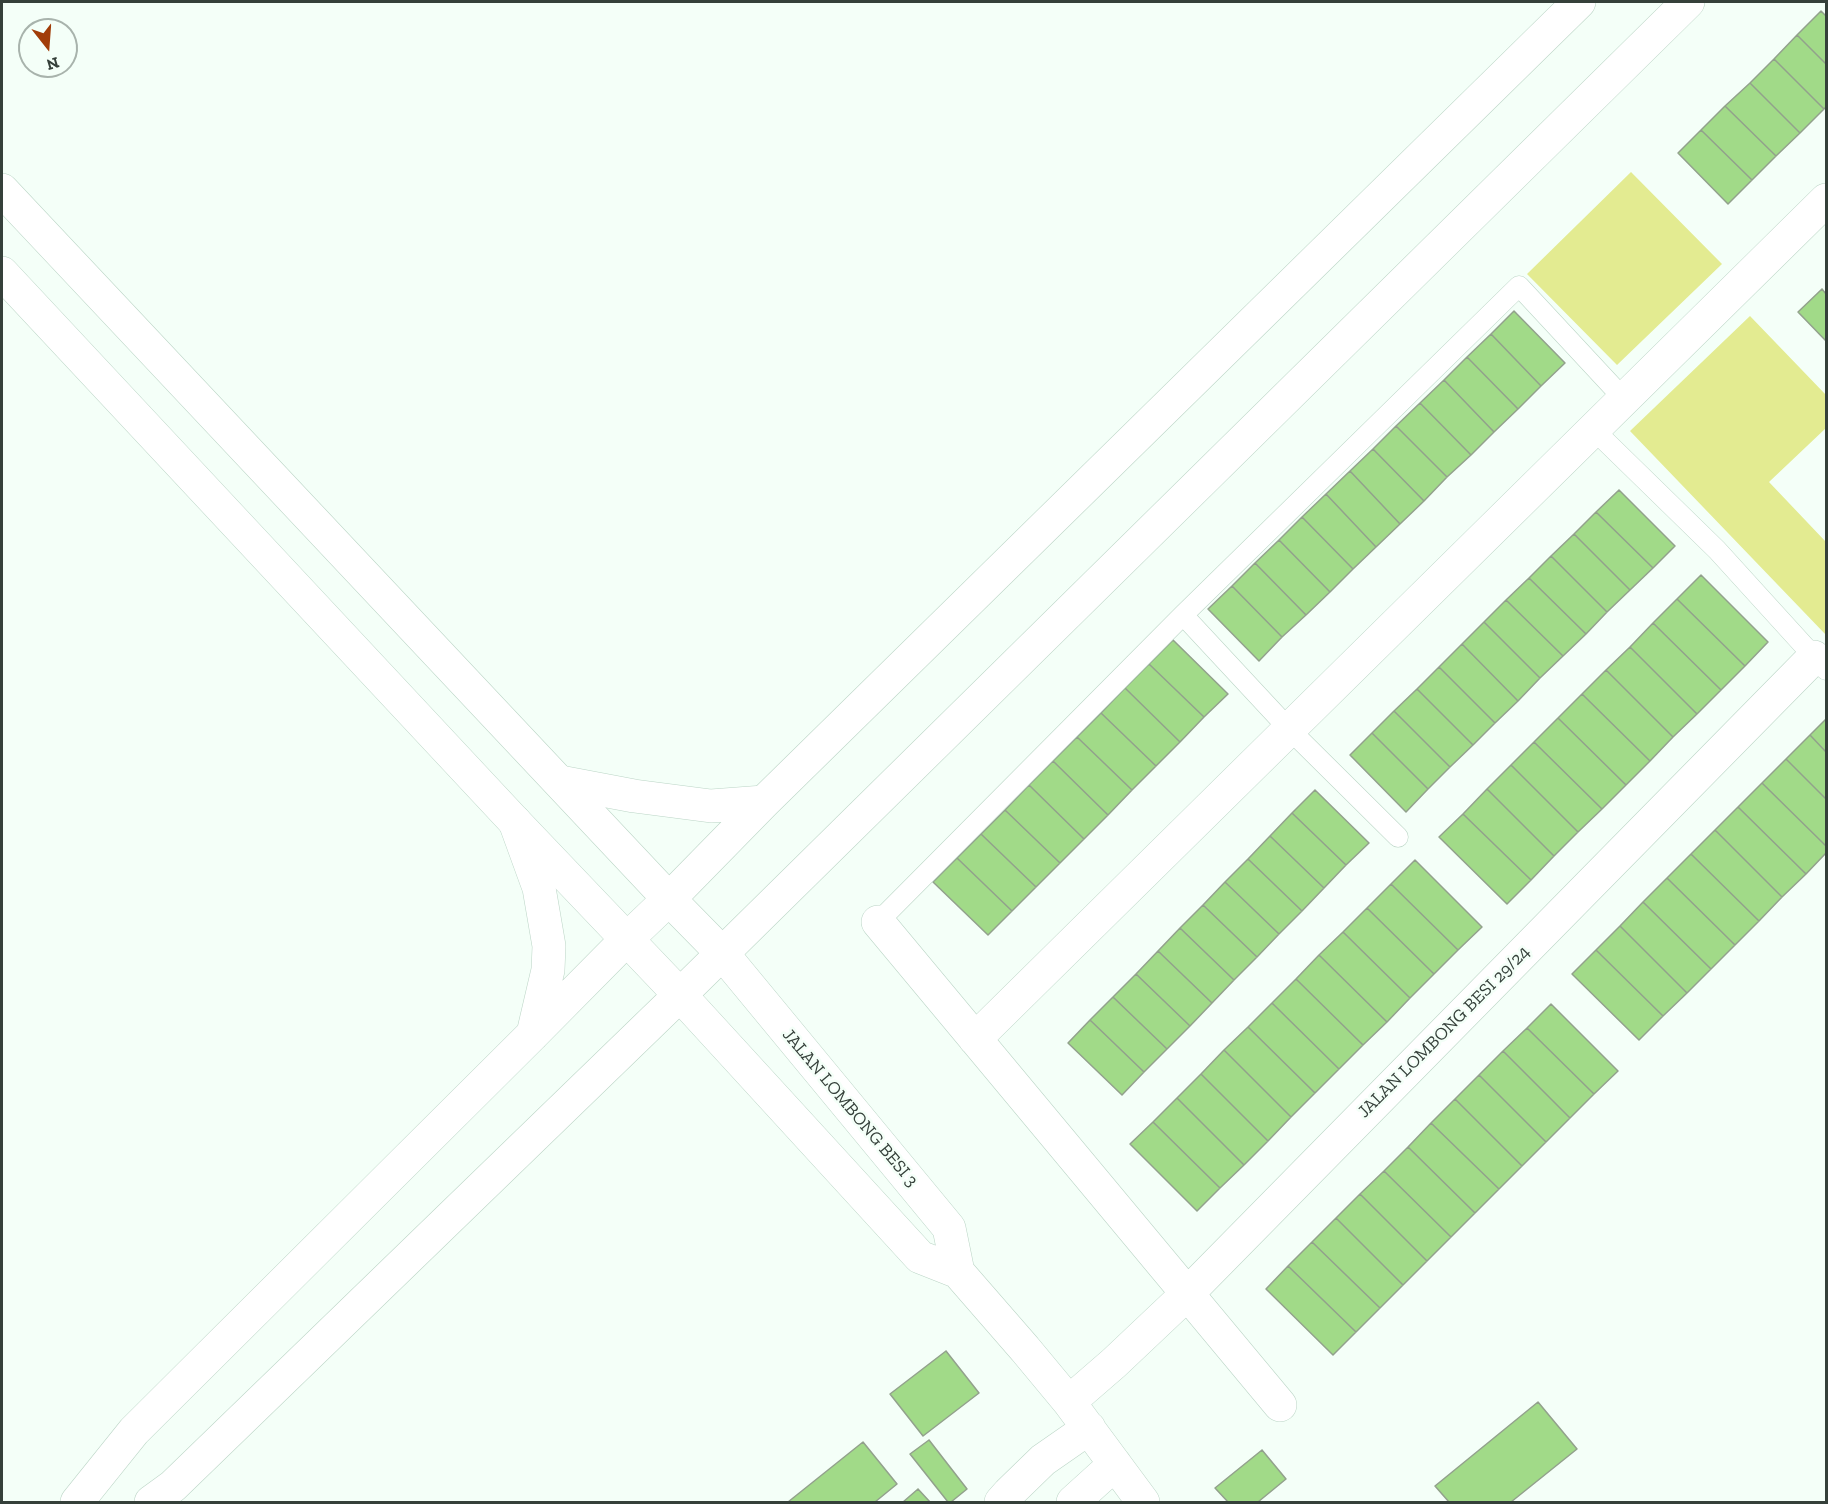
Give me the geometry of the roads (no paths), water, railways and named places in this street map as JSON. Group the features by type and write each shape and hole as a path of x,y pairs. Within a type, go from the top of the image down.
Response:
{"street":[{"path":"77,1503 134,1431 764,802 1579,2"},
{"path":"151,1503 173,1486 680,995 1688,2"},
{"name":"JALAN LOMBONG BESI 3","path":"2,190 722,953 949,1228 958,1272"},
{"path":"975,1039 1827,200"},
{"name":"JALAN LOMBONG BESI 3","path":"2,273 515,822 680,995 920,1257 958,1272 1069,1402 1143,1503"},
{"name":"JALAN LOMBONG BESI 29/24","path":"1069,1402 1187,1294 1820,663"},
{"path":"560,782 634,796 711,806 764,802"},
{"path":"515,822 539,888 549,946 548,970 532,1035"},
{"path":"878,922 1280,1405"},
{"path":"1001,1503 1043,1460 1089,1428"},
{"path":"1073,1503 1114,1464"}],"lane":[{"path":"878,922 1182,615 1519,286 1624,399"},
{"path":"1593,429 1716,550 1820,663"},
{"path":"1182,615 1289,729 1398,837"}]}
